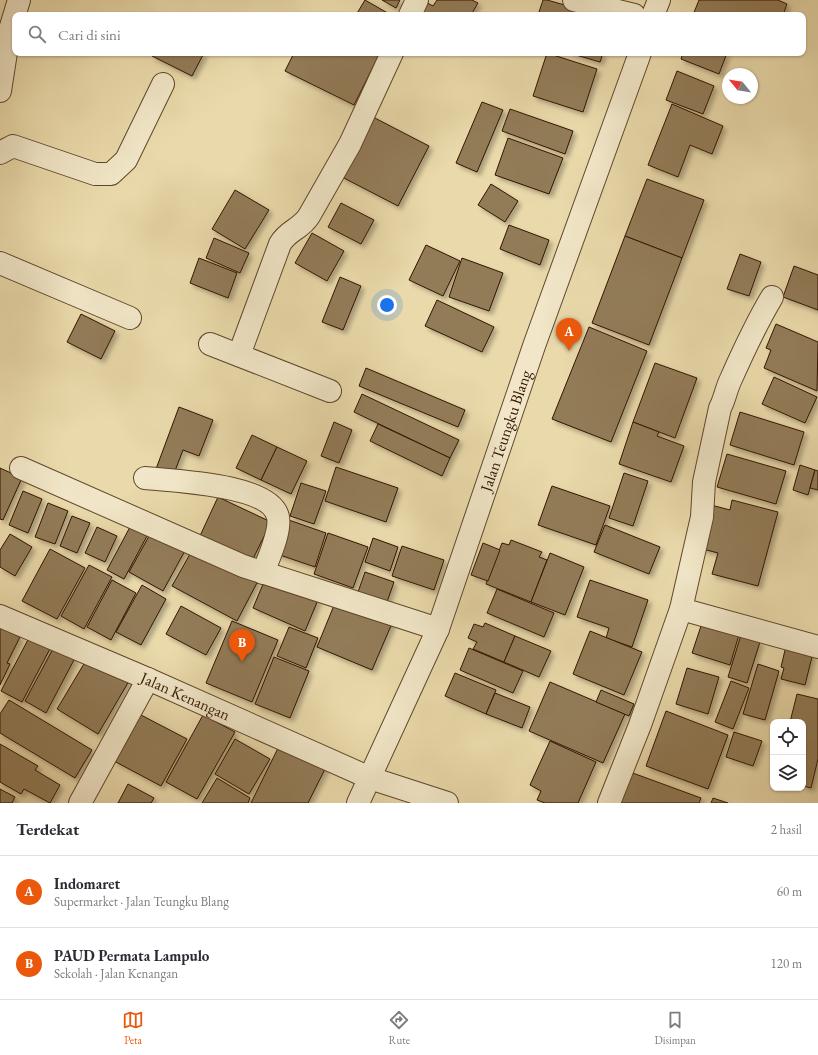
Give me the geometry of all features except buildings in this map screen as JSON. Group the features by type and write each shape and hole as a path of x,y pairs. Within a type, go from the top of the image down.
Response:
{"street":[{"path":"15,12 19,0"},
{"path":"411,12 417,0"},
{"path":"574,0 622,12"},
{"path":"654,12 659,0"},
{"path":"0,91 9,33 12,23"},
{"path":"239,355 280,244 285,235 303,225 309,216 350,144 391,56"},
{"name":"Jalan Teungku Blang","path":"358,803 438,629 531,353 639,56"},
{"path":"0,153 13,146 95,174 111,174 126,160 163,84"},
{"path":"0,263 130,318"},
{"path":"609,803 640,725 681,609 702,517 704,482 720,408 725,398 730,381 762,314 772,297"},
{"path":"210,344 330,391"},
{"path":"22,468 166,533 263,573 438,629"},
{"path":"145,478 221,486 238,490 272,506 278,517 278,530 263,573"},
{"path":"681,609 818,647"},
{"name":"Jalan Kenangan","path":"0,616 370,778 447,803"},
{"path":"80,803 148,680"}],"place":[{"name":"Indomaret","path":"569,351"},
{"name":"PAUD Permata Lampulo","path":"242,662"}]}
